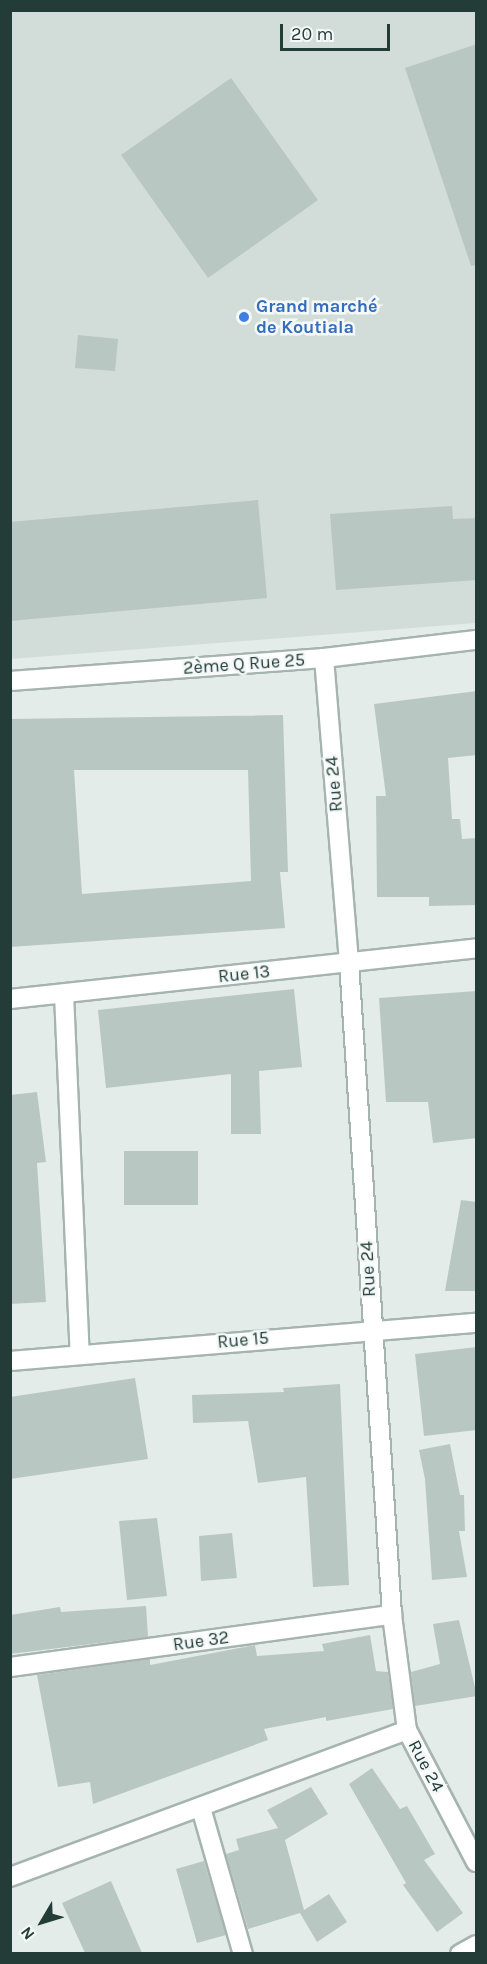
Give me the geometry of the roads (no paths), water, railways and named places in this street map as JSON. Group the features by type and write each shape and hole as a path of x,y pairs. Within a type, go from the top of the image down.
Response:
{"street":[{"name":"2ème Q Rue 25","path":"10,681 324,658 477,640"},
{"name":"Rue 24","path":"324,658 349,962 371,1329 392,1615 407,1730 477,1862"},
{"name":"Rue 13","path":"10,999 477,948"},
{"path":"64,994 80,1354"},
{"name":"Rue 15","path":"10,1360 371,1329 477,1323"},
{"name":"Rue 32","path":"10,1667 392,1615"},
{"path":"10,1877 407,1730"},
{"path":"201,1808 243,1953"},
{"path":"460,1953 477,1945"}],"place":[{"name":"Grand marché de Koutiala","path":"244,317"}]}
